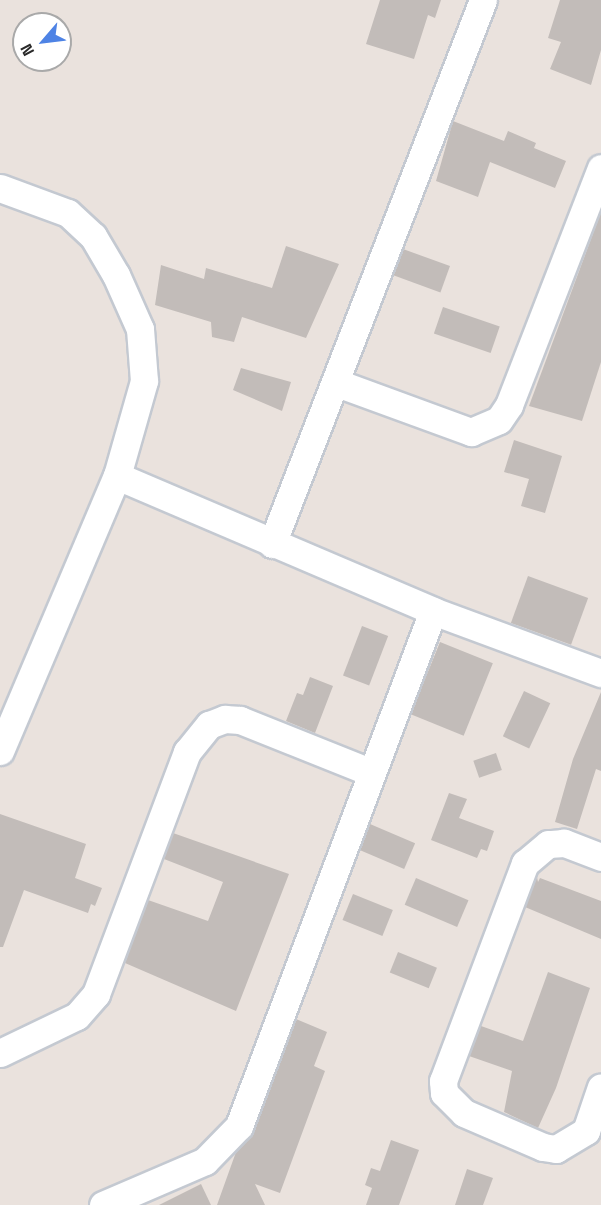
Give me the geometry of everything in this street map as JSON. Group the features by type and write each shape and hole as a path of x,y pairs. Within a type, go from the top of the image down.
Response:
{"street":[{"path":"272,544 337,383 483,0"},
{"path":"337,383 471,432 499,420 509,405 601,168"},
{"path":"0,188 68,213 93,236 116,275 140,329 144,381 117,476 0,751"},
{"path":"117,476 433,611 601,673"},
{"path":"103,1205 205,1161 239,1126 370,772 433,611"},
{"path":"0,1053 63,1024 88,1007 187,752 209,725 225,719 240,720 370,772"},
{"path":"601,857 564,843 548,844 525,863 443,1081 448,1099 464,1113 543,1148 556,1149 586,1131 601,1087"}],"building":[{"path":"380,0 441,0 435,18 428,15 414,59 366,44"},
{"path":"560,0 601,0 601,50 591,85 550,69 561,42 548,38"},
{"path":"453,121 504,141 508,131 536,143 534,148 566,161 555,188 490,162 478,197 436,181"},
{"path":"601,212 601,362 582,421 529,406"},
{"path":"286,246 339,264 306,338 242,317 234,342 212,337 211,322 155,305 161,265 204,279 206,268 272,288"},
{"path":"403,249 450,266 440,292 393,275"},
{"path":"443,307 500,327 491,353 434,333"},
{"path":"241,368 291,382 282,411 233,390"},
{"path":"514,440 562,456 545,513 521,506 529,479 504,472"},
{"path":"528,576 588,598 571,645 511,623"},
{"path":"362,626 388,636 369,686 343,675"},
{"path":"440,642 493,663 464,736 411,714"},
{"path":"310,677 333,686 315,733 286,721 297,693 303,695"},
{"path":"524,691 550,703 529,749 503,736"},
{"path":"601,692 601,771 596,769 577,829 555,822 573,759"},
{"path":"496,753 502,770 479,778 473,761"},
{"path":"449,793 467,799 459,818 494,831 487,851 481,849 477,858 431,840"},
{"path":"0,814 86,844 75,878 102,888 95,906 91,904 88,913 24,890 3,947 0,947"},
{"path":"370,824 415,843 404,869 359,850"},
{"path":"173,833 289,874 236,1011 125,963 148,900 208,921 223,882 164,859"},
{"path":"537,877 538,882 540,878 601,901 601,939 525,907"},
{"path":"416,878 468,900 457,927 405,905"},
{"path":"353,894 393,910 382,936 343,920"},
{"path":"398,952 437,968 429,988 390,972"},
{"path":"548,972 590,988 556,1088 538,1128 504,1112 512,1071 469,1056 481,1026 523,1041"},
{"path":"296,1019 327,1032 314,1066 325,1071 280,1193 255,1184 265,1205 217,1205 236,1152 254,1132"},
{"path":"391,1140 419,1150 399,1205 366,1205 372,1188 365,1185 371,1168 380,1171"},
{"path":"467,1169 493,1178 483,1205 455,1205"},
{"path":"201,1184 211,1205 159,1205"}]}
